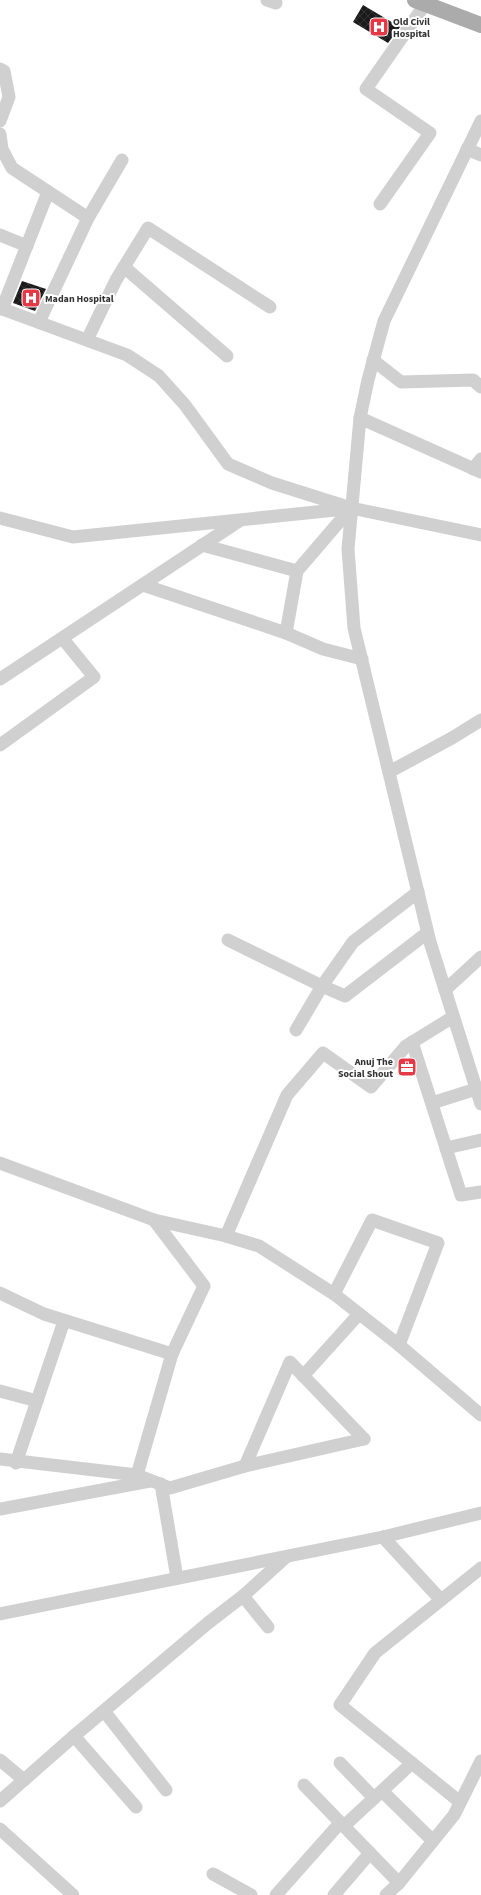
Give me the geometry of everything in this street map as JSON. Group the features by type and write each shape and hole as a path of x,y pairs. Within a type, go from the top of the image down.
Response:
{"main road":[{"path":"423,1 481,25"}],"street":[{"path":"380,204 430,133 366,89 423,1"},
{"path":"0,69 4,71 9,97 0,121"},
{"path":"481,121 384,321 373,360 360,418 348,549 354,628 428,933 481,1104"},
{"path":"0,134 2,149 12,168 88,218"},
{"path":"467,149 481,155"},
{"path":"39,322 88,218 122,160"},
{"path":"48,192 1,308 127,355 159,376 185,405 228,464 272,483 351,508 481,535"},
{"path":"87,340 116,280 148,228 270,307"},
{"path":"0,235 27,246"},
{"path":"124,267 227,356"},
{"path":"373,360 401,382 473,380 481,387"},
{"path":"360,418 478,467"},
{"path":"0,518 73,537 351,508"},
{"path":"286,633 297,571 351,508"},
{"path":"0,679 241,520"},
{"path":"202,546 297,571"},
{"path":"143,585 286,633 323,649 362,659"},
{"path":"0,745 94,676 63,638"},
{"path":"389,772 452,738 481,720"},
{"path":"296,1030 322,986 353,942 418,892"},
{"path":"228,940 345,996 428,933"},
{"path":"445,990 481,957"},
{"path":"226,1236 287,1095 323,1053 371,1087 406,1046 453,1017"},
{"path":"412,1042 461,1195 481,1192"},
{"path":"432,1103 476,1089"},
{"path":"446,1148 481,1140"},
{"path":"0,1163 154,1220 226,1236 259,1246 334,1294 399,1345 481,1415"},
{"path":"137,1475 172,1354 204,1286 154,1220"},
{"path":"334,1294 372,1220 438,1243 399,1345"},
{"path":"0,1293 44,1314 172,1354"},
{"path":"303,1376 359,1314"},
{"path":"16,1462 64,1320"},
{"path":"0,1459 137,1475 170,1488 245,1466 364,1439 290,1362 245,1466"},
{"path":"0,1391 37,1401"},
{"path":"0,1510 156,1482"},
{"path":"156,1482 177,1578"},
{"path":"0,1614 383,1537 481,1513"},
{"path":"383,1537 441,1600"},
{"path":"0,1801 74,1736 208,1623 243,1596 286,1557"},
{"path":"460,1802 340,1706 375,1653 481,1568"},
{"path":"243,1596 268,1627"},
{"path":"104,1711 166,1790"},
{"path":"74,1736 136,1807"},
{"path":"0,1760 24,1780"},
{"path":"304,1785 370,1853 392,1891 454,1815 481,1761"},
{"path":"340,1763 433,1840"},
{"path":"276,1895 342,1824 378,1795 412,1763"},
{"path":"0,1830 73,1895"},
{"path":"334,1895 370,1853"},
{"path":"212,1874 251,1895"}],"building":[{"path":"363,5 400,27 388,43 353,22"},
{"path":"22,281 46,289 35,311 13,303"}],"place":[{"name":"Old Civil Hospital","path":"379,27"},
{"name":"Madan Hospital","path":"31,298"},
{"name":"Anuj The Social Shout","path":"407,1067"}]}
